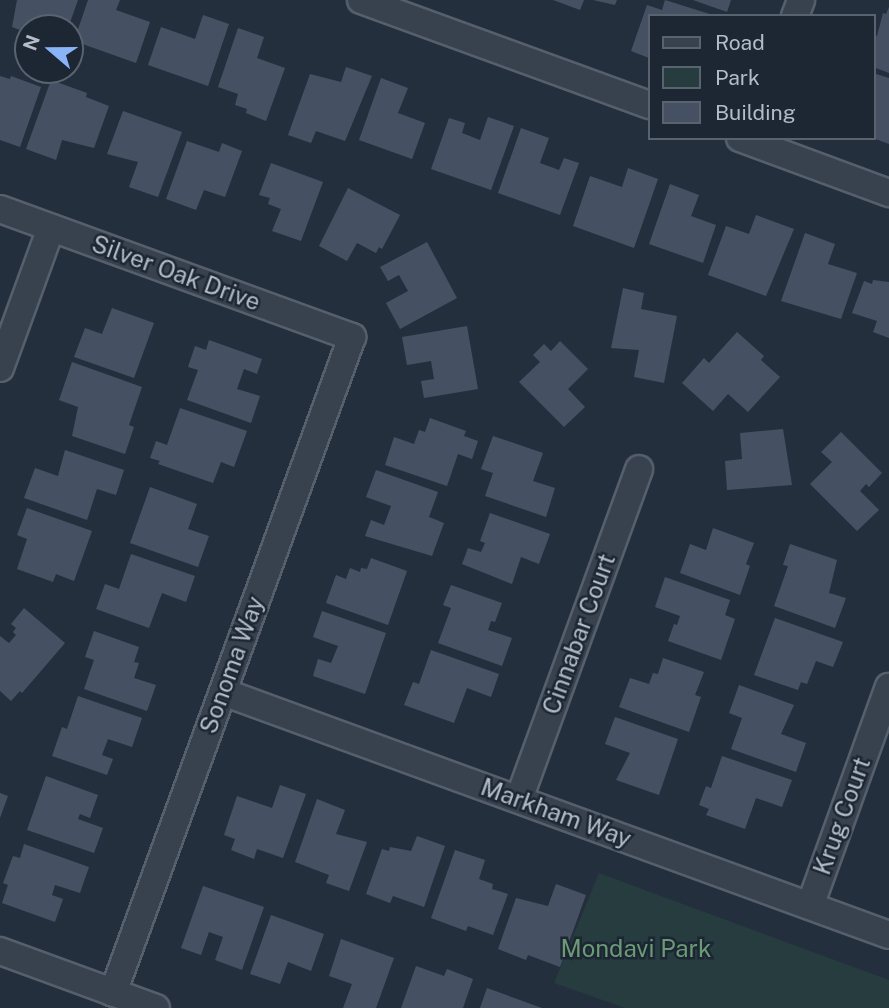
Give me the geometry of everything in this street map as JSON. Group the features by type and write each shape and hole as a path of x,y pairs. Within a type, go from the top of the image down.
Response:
{"street":[{"path":"361,0 648,105"},
{"path":"750,140 889,193"},
{"name":"Silver Oak Drive","path":"0,209 352,337"},
{"path":"0,369 51,228"},
{"name":"Sonoma Way","path":"113,993 352,337"},
{"name":"Cinnabar Court","path":"519,799 639,468"},
{"name":"Krug Court","path":"810,906 889,687"},
{"name":"Markham Way","path":"223,692 889,935"},
{"path":"0,951 156,1008"}],"green space":[{"name":"Mondavi Park","path":"599,873 889,980 889,1008 625,1008 554,983"}],"building":[{"path":"17,0 78,0 73,14 14,14"},
{"path":"88,0 120,0 116,10 150,22 136,63 84,45 83,14"},
{"path":"553,0 584,0 580,10"},
{"path":"593,0 617,0 615,5"},
{"path":"665,0 710,14 648,14 648,58 631,51 647,5 662,10"},
{"path":"693,0 731,0 727,12"},
{"path":"889,7 889,73 875,68 875,36 883,13 886,14"},
{"path":"203,15 229,24 208,86 148,65 161,27 195,39"},
{"path":"238,28 264,37 257,58 285,68 266,121 235,105 238,94 218,87"},
{"path":"346,67 372,76 345,141 316,131 311,143 288,135 310,74 341,82"},
{"path":"875,74 889,78 889,144 875,139"},
{"path":"0,76 10,79 11,76 14,77 14,84 41,87 20,147 0,140"},
{"path":"381,78 408,88 398,113 425,123 412,159 359,140"},
{"path":"50,84 62,84 87,93 86,97 109,106 94,148 62,140 56,160 26,149"},
{"path":"123,111 182,132 158,197 129,187 138,162 107,154"},
{"path":"488,117 514,126 491,190 431,169 449,118 465,123 462,133 480,140"},
{"path":"521,128 549,138 540,163 559,170 564,158 579,163 560,215 498,193"},
{"path":"187,141 219,152 222,143 242,151 225,197 204,190 196,210 166,199"},
{"path":"271,163 323,182 301,241 272,231 281,209 268,204 270,198 259,195"},
{"path":"628,168 658,179 634,248 573,226 590,176 622,187"},
{"path":"670,184 699,195 691,216 716,225 703,263 649,244"},
{"path":"348,188 400,215 382,249 379,247 376,253 357,243 347,261 319,246"},
{"path":"756,215 794,229 766,296 708,275 726,226 749,234"},
{"path":"805,233 835,244 828,264 857,273 841,319 781,301"},
{"path":"427,242 457,298 400,329 386,303 408,291 399,275 388,281 380,267"},
{"path":"873,280 889,282 889,338 873,332 877,321 852,313 864,281 872,284"},
{"path":"623,288 644,293 641,309 677,316 664,383 634,377 639,350 611,348"},
{"path":"112,308 154,323 134,378 74,357 85,328 102,334"},
{"path":"467,326 478,389 424,398 421,381 434,379 431,361 407,365 402,337"},
{"path":"737,332 764,356 761,360 780,377 748,412 728,394 713,411 682,383 704,358 709,363"},
{"path":"209,340 262,359 257,374 244,369 237,389 260,396 251,423 187,400 198,370 188,367 195,346 206,350"},
{"path":"560,341 588,369 568,389 585,407 564,427 519,382 540,362 533,355 544,344 551,351"},
{"path":"72,362 142,387 129,425 134,427 125,454 72,436 78,407 59,400"},
{"path":"180,408 247,431 234,467 221,462 213,483 158,464 160,461 150,458 156,441 167,445"},
{"path":"430,418 466,431 464,436 478,441 472,459 458,454 447,486 385,465 394,437 414,444 419,430 425,432"},
{"path":"783,429 792,485 727,490 725,461 742,459 740,433"},
{"path":"841,432 882,473 869,487 866,484 860,491 879,510 857,531 810,484 832,462 821,452"},
{"path":"493,436 543,453 533,481 555,488 546,517 485,496 493,473 481,469"},
{"path":"65,450 124,470 116,495 97,489 87,520 24,498 35,468 58,476"},
{"path":"376,470 438,492 429,517 444,523 432,556 365,536 371,520 384,525 391,506 366,497"},
{"path":"150,487 197,504 188,529 209,536 198,567 130,543"},
{"path":"27,508 92,531 74,581 56,574 53,582 17,569 27,539 17,535"},
{"path":"490,513 550,534 539,564 521,557 512,584 462,564 468,548 481,552 485,543 480,541"},
{"path":"713,528 754,543 746,564 750,566 740,595 680,573 690,544 706,550"},
{"path":"790,544 837,560 829,593 846,598 835,628 774,606 788,566 783,565"},
{"path":"131,554 195,576 186,602 162,593 149,628 96,609 105,584 119,589"},
{"path":"371,558 407,571 388,625 326,603 336,575 346,579 350,568 360,572 361,568 367,569"},
{"path":"665,577 730,600 725,615 735,619 721,660 668,641 680,616 655,607"},
{"path":"451,585 502,603 495,622 491,621 488,630 512,638 502,666 438,643 451,608 443,605"},
{"path":"24,608 65,643 22,693 20,691 11,701 0,691 0,636 9,643 16,635 13,632 16,628 11,624"},
{"path":"322,611 386,633 365,694 313,676 318,659 331,663 338,646 313,637"},
{"path":"775,618 843,642 833,667 816,661 807,684 801,682 798,690 754,675"},
{"path":"94,631 139,647 134,662 139,663 134,678 156,685 147,711 84,689 94,660 85,657"},
{"path":"431,650 499,674 491,697 467,688 454,723 404,705 413,682 419,684"},
{"path":"663,658 704,672 695,695 701,697 689,732 619,707 630,678 649,684 653,673 658,674"},
{"path":"739,685 794,705 781,734 806,743 796,772 731,749 742,718 729,713"},
{"path":"78,696 142,718 132,747 108,739 102,755 113,759 107,775 52,756 62,727 67,729"},
{"path":"615,717 678,739 659,795 616,780 630,753 605,744"},
{"path":"722,756 792,780 782,807 756,798 745,829 706,815 709,809 699,805 706,786 711,788"},
{"path":"46,776 98,795 90,818 80,814 78,819 103,828 94,853 27,830"},
{"path":"280,785 306,794 283,858 257,849 254,859 231,850 235,839 224,835 237,796 272,808"},
{"path":"0,793 8,796 0,818"},
{"path":"317,799 345,810 336,834 367,842 349,891 326,883 329,875 295,862"},
{"path":"417,836 445,846 424,907 393,896 390,903 366,894 382,849 389,851 390,847 411,851"},
{"path":"24,844 89,867 80,893 55,885 52,895 63,899 55,922 2,903 8,885 3,883 13,856 20,858"},
{"path":"455,850 485,860 479,879 493,884 492,889 508,894 493,935 468,926 466,931 431,918"},
{"path":"556,884 586,895 560,967 528,955 526,960 498,949 516,898 548,906"},
{"path":"203,886 264,907 242,970 215,960 223,937 209,932 201,955 181,948"},
{"path":"271,915 324,934 311,971 288,962 280,984 250,974"},
{"path":"341,939 394,958 376,1008 343,1008 352,984 329,976"},
{"path":"416,966 444,976 447,969 473,979 463,1008 401,1008"},
{"path":"487,988 542,1008 480,1008"}]}
